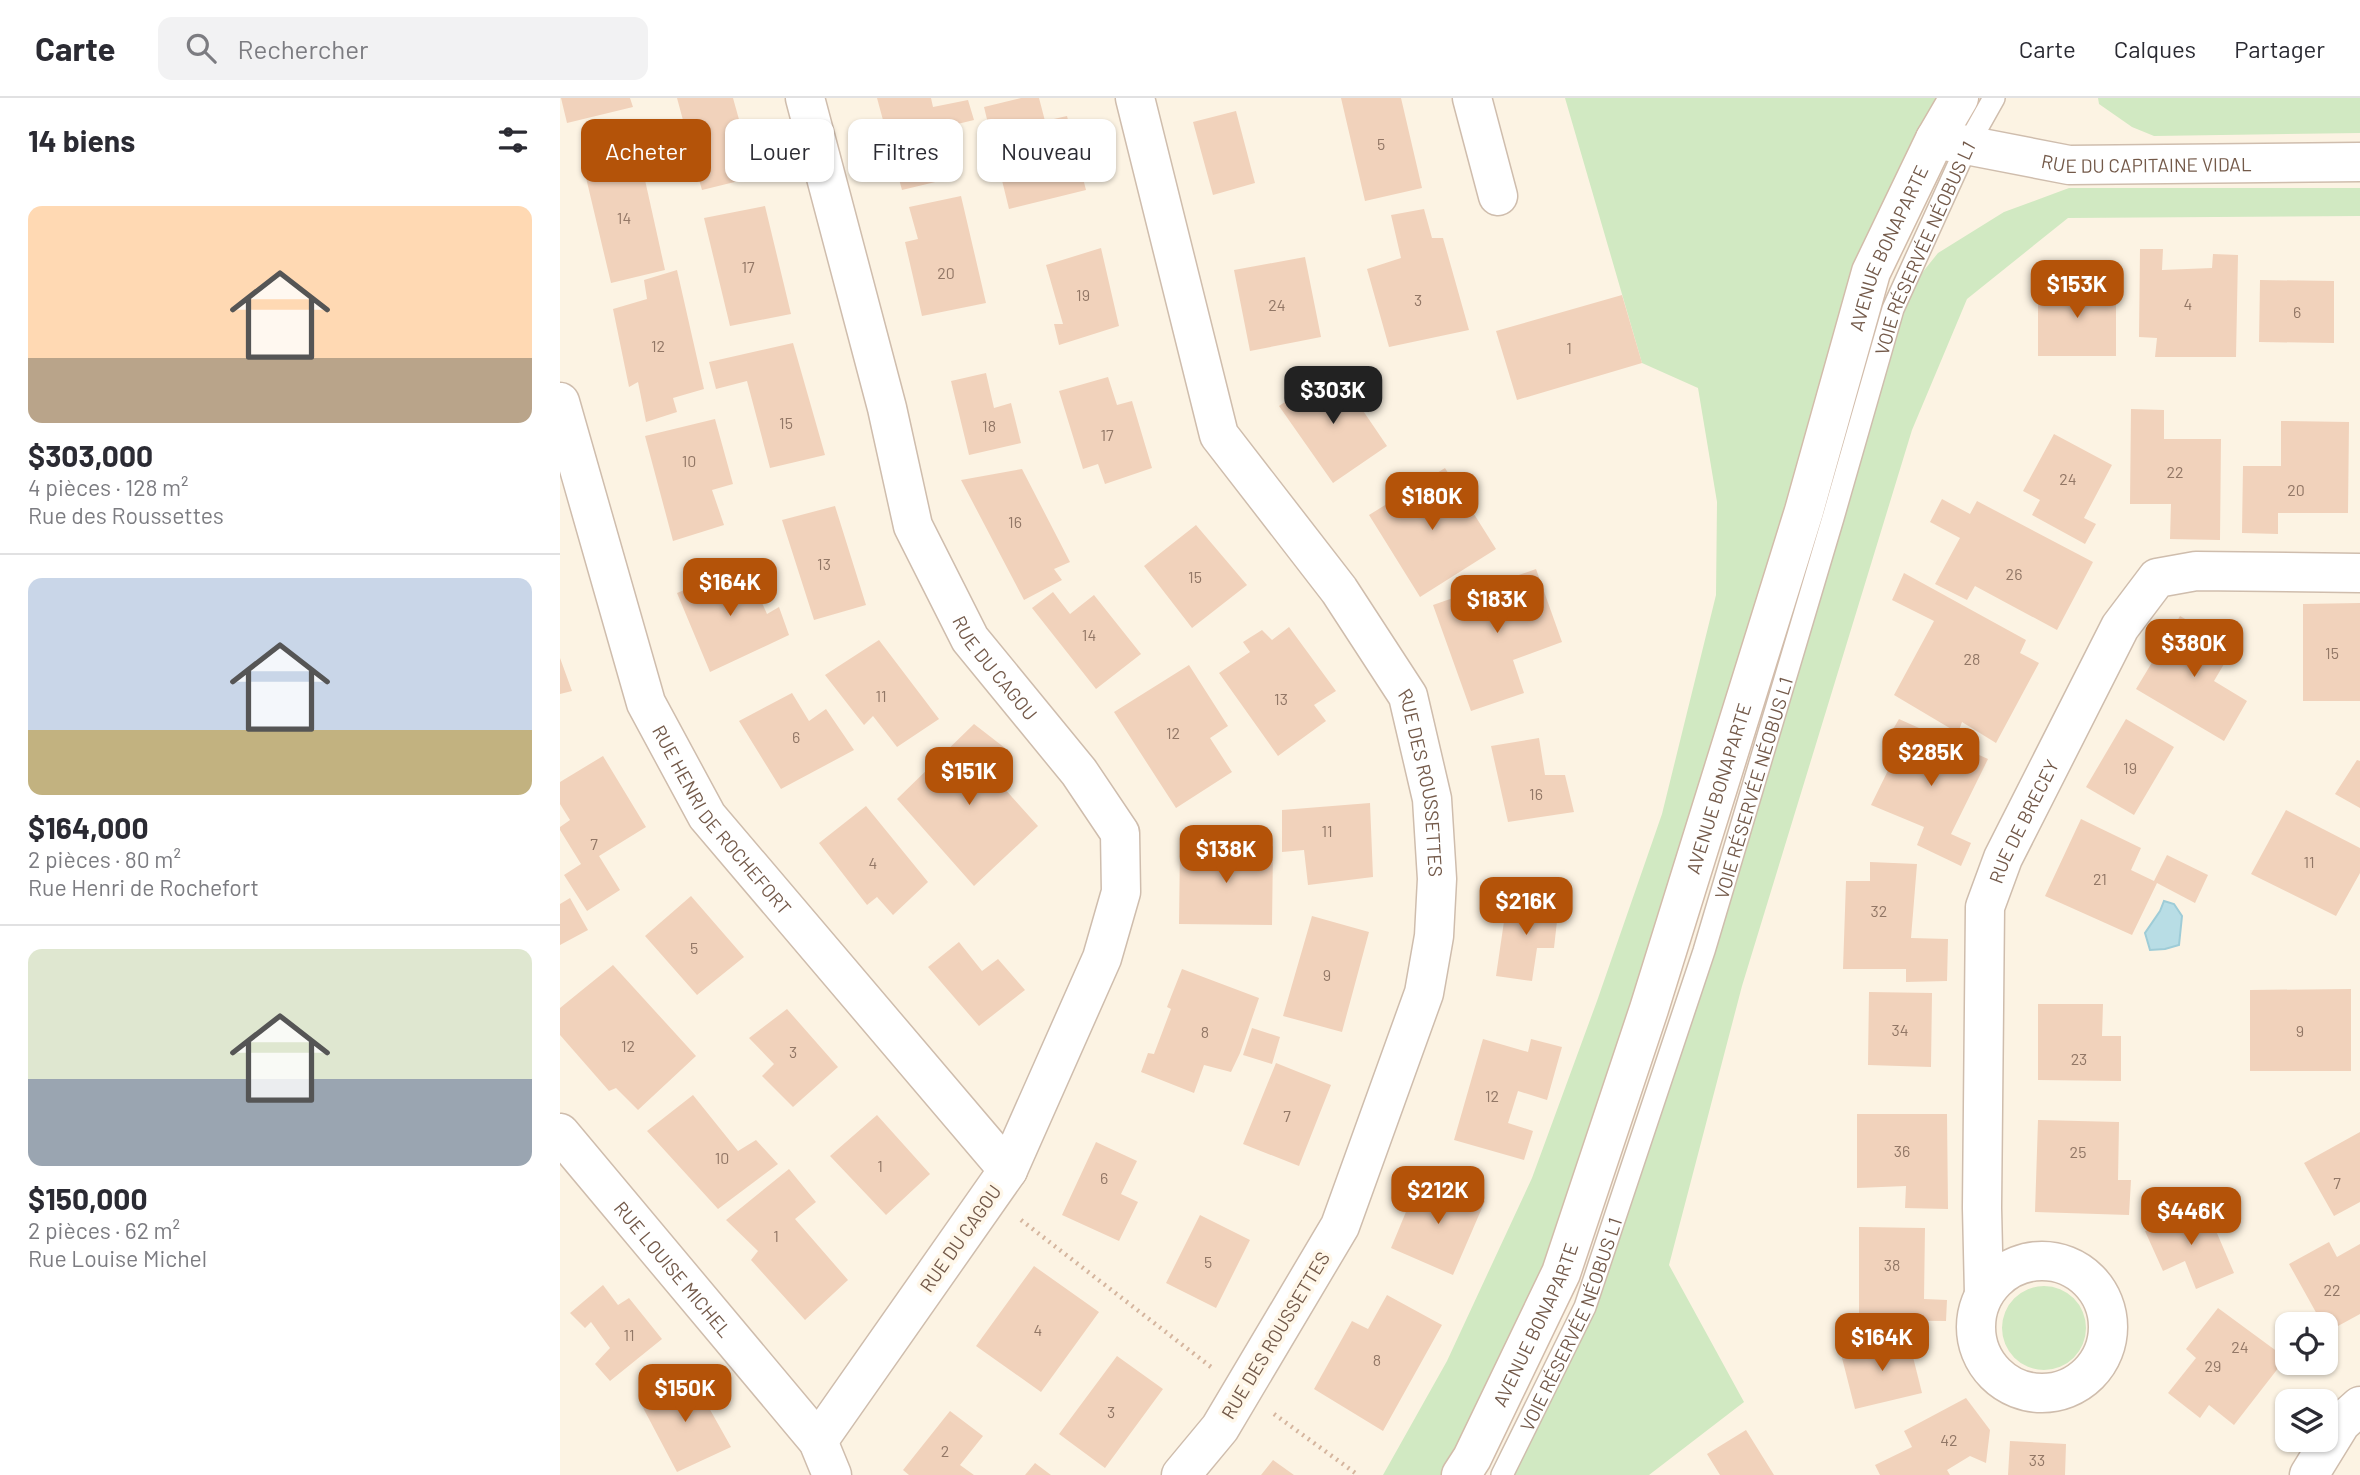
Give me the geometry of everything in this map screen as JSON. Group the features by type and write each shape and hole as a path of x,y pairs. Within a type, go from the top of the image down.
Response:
{"street":[{"name":"RUE DU CAGOU","path":"805,98 887,408 913,526 970,639 1079,772 1120,833 1121,892 1102,958 999,1183 825,1458"},
{"name":"RUE DES ROUSSETTES","path":"1136,98 1219,435 1339,590 1408,696 1432,799 1437,879 1434,936 1424,993 1340,1226 1220,1428 1181,1475"},
{"path":"1472,98 1498,196"},
{"name":"AVENUE BONAPARTE","path":"1461,1475 1472,1458 1560,1273 1649,1009 1761,651 1804,511 1871,272 1951,142 1959,98"},
{"name":"RUE DU CAPITAINE VIDAL","path":"1951,142 2069,165 2360,162"},
{"name":"RUE HENRI DE ROCHEFORT","path":"560,402 646,704 707,816 999,1183"},
{"name":"RUE DE BRECEY","path":"1984,1294 1982,1208 1985,907 2003,858 2120,627 2157,578 2196,570 2360,573"},
{"name":"RUE LOUISE MICHEL","path":"560,1133 825,1458"},
{"path":"1982,1208 1993,1238 2006,1249 2038,1261"},
{"name":"RUE DE BRECEY","path":"2038,1261 2060,1262 2079,1271 2095,1286 2106,1305 2109,1327 2106,1348 2095,1367 2079,1382 2059,1391 2036,1393 2015,1388 1997,1376 1983,1358 1976,1337 1976,1315 1984,1294 1997,1277 2016,1266 2038,1261"},
{"path":"2309,1475 2341,1423 2360,1406"}],"lane":[{"name":"VOIE RÉSERVÉE NÉOBUS L1","path":"1502,1475 1585,1307 1704,951 1893,309 1951,142 1994,98"}],"path":[{"path":"999,1183 1242,1391 1358,1475"}],"green space":[{"path":"1565,98 1959,98 1935,139 1649,1009 1461,1475 1383,1475 1447,1361 1532,1178 1662,814 1716,595 1717,502 1698,388 1642,363"},
{"path":"2098,98 2360,98 2360,133 2154,136 2132,127 2099,104"},
{"path":"2069,188 2360,188 2360,216 2068,218 1967,299 1912,430 1742,986 1669,1265 1744,1402 1649,1475 1502,1475 1585,1307 1893,309 1938,253 2004,212"},
{"path":"2044,1286 2060,1289 2074,1298 2083,1312 2086,1328 2083,1344 2074,1358 2060,1367 2044,1370 2028,1367 2014,1358 2005,1344 2002,1328 2005,1312 2014,1298 2028,1289"}],"water":[{"path":"2164,901 2174,904 2182,916 2179,945 2150,950 2145,933"}],"building":[{"path":"561,98 630,98 633,107 581,119 567,123"},
{"path":"677,98 733,98 739,119 725,119 725,182 735,182 702,190 700,182 711,182 711,119 683,119"},
{"path":"877,98 931,98 933,107 968,100 974,120 963,123 963,119 883,119"},
{"path":"1021,98 1039,98 1044,119 987,119 984,107"},
{"path":"1341,98 1401,98 1422,188 1365,201"},
{"path":"1236,111 1255,183 1213,195 1193,122"},
{"path":"587,182 645,182 665,270 611,283"},
{"path":"900,182 935,182 902,190"},
{"path":"1002,182 1084,182 1086,190 1009,209"},
{"path":"961,196 986,303 922,316 905,242 918,239 909,207"},
{"path":"765,206 791,314 730,326 704,218"},
{"path":"1424,209 1432,238 1443,238 1469,330 1389,347 1367,269 1401,258 1391,215"},
{"path":"1101,248 1119,326 1059,345 1054,324 1063,324 1046,265"},
{"path":"2140,249 2163,249 2162,270 2212,268 2213,254 2238,255 2236,357 2155,357 2157,338 2139,337"},
{"path":"1305,257 1321,337 1250,351 1234,270"},
{"path":"677,270 704,389 673,398 677,412 646,422 638,382 629,387 613,309 647,299 644,280"},
{"path":"2260,280 2334,281 2334,343 2259,342"},
{"path":"2038,284 2116,284 2116,356 2038,356"},
{"path":"1622,295 1642,363 1517,400 1496,331"},
{"path":"793,343 825,455 770,468 747,381 716,389 709,362"},
{"path":"1334,368 1387,446 1333,483 1279,406"},
{"path":"986,373 994,408 1011,403 1021,443 969,455 951,381"},
{"path":"1108,377 1117,405 1132,401 1152,468 1105,484 1098,464 1083,469 1059,391"},
{"path":"2131,409 2164,410 2164,439 2221,439 2220,540 2170,539 2171,504 2130,504"},
{"path":"715,419 733,484 712,490 724,525 673,541 645,436"},
{"path":"2281,421 2349,422 2348,513 2278,513 2278,534 2242,533 2243,466 2281,466"},
{"path":"2054,434 2112,465 2084,518 2096,524 2085,544 2032,515 2040,500 2023,491"},
{"path":"1445,468 1496,549 1420,597 1369,515"},
{"path":"1022,469 1070,562 1054,569 1062,580 1024,600 961,480"},
{"path":"1942,499 1970,514 1977,501 2093,562 2057,630 1975,586 1967,600 1935,584 1960,538 1930,522"},
{"path":"835,506 866,605 814,620 782,520"},
{"path":"1196,525 1247,585 1192,628 1144,566"},
{"path":"745,565 767,614 779,607 789,635 710,672 677,593"},
{"path":"1536,569 1562,642 1513,660 1524,693 1471,711 1433,605"},
{"path":"1904,573 2026,640 2020,653 2039,663 1996,743 1962,722 1958,733 1894,695 1934,621 1892,600"},
{"path":"1053,592 1070,614 1094,595 1141,654 1096,689 1032,608"},
{"path":"2360,603 2360,701 2303,701 2303,604"},
{"path":"2180,616 2234,647 2214,681 2247,701 2224,741 2136,689"},
{"path":"1289,627 1336,691 1314,705 1326,721 1278,756 1219,673 1250,652 1243,642 1262,630 1272,640"},
{"path":"879,640 939,719 897,747 873,716 864,725 825,675"},
{"path":"560,658 572,691 560,694"},
{"path":"1189,665 1228,726 1210,738 1232,772 1176,808 1114,712"},
{"path":"792,693 809,721 826,709 854,750 781,789 739,721"},
{"path":"1899,719 1988,759 1951,834 1971,843 1961,866 1917,845 1924,827 1871,805 1902,742 1889,736"},
{"path":"2126,719 2174,747 2134,815 2086,787"},
{"path":"974,724 1005,748 987,769 1038,826 974,886 897,799"},
{"path":"1539,738 1545,775 1565,775 1574,812 1508,822 1491,746"},
{"path":"603,756 646,827 599,856 620,890 587,911 564,875 581,864 560,830 560,827 570,820 560,804 560,782"},
{"path":"2357,760 2360,761 2360,808 2335,794"},
{"path":"1370,803 1373,877 1308,885 1304,850 1282,852 1282,810"},
{"path":"866,806 928,882 893,915 877,897 867,905 819,843"},
{"path":"2286,810 2360,848 2360,873 2336,916 2251,874"},
{"path":"2081,819 2141,848 2131,870 2154,881 2167,855 2208,875 2195,903 2157,883 2132,935 2045,896"},
{"path":"1180,845 1273,846 1272,925 1179,924"},
{"path":"1870,862 1917,864 1911,938 1948,939 1947,981 1906,982 1906,969 1843,969 1846,881 1870,881"},
{"path":"691,896 744,957 697,995 645,936"},
{"path":"570,898 588,930 560,945 560,904"},
{"path":"1507,901 1559,903 1554,948 1537,948 1532,981 1496,976"},
{"path":"1312,916 1369,932 1342,1032 1283,1016"},
{"path":"959,942 982,971 998,959 1025,990 979,1026 928,967"},
{"path":"613,965 696,1056 638,1110 616,1088 609,1091 560,1035 560,1008"},
{"path":"1182,969 1259,998 1231,1072 1204,1065 1194,1093 1141,1072 1148,1053 1154,1054 1171,1009 1167,1007"},
{"path":"2351,989 2351,1071 2250,1071 2250,990"},
{"path":"1869,992 1932,993 1931,1067 1868,1065"},
{"path":"2038,1004 2103,1004 2102,1036 2121,1036 2121,1081 2038,1080"},
{"path":"787,1009 838,1067 793,1107 762,1076 774,1064 749,1038"},
{"path":"1252,1028 1280,1037 1272,1064 1243,1055"},
{"path":"1483,1039 1528,1052 1531,1039 1562,1047 1547,1100 1518,1091 1508,1123 1533,1131 1524,1160 1454,1140"},
{"path":"1276,1063 1331,1085 1299,1166 1243,1144"},
{"path":"693,1095 738,1151 756,1140 778,1164 718,1209 647,1131"},
{"path":"1857,1114 1947,1114 1948,1209 1905,1208 1906,1186 1857,1188"},
{"path":"877,1115 930,1174 886,1215 830,1156"},
{"path":"2038,1120 2119,1122 2118,1180 2131,1180 2129,1215 2035,1212"},
{"path":"2360,1132 2360,1202 2334,1216 2304,1163"},
{"path":"1096,1142 1137,1161 1121,1194 1138,1202 1119,1241 1062,1215"},
{"path":"789,1169 816,1202 795,1219 848,1280 805,1320 751,1260 758,1251 726,1220"},
{"path":"1420,1178 1485,1201 1453,1275 1391,1248"},
{"path":"2205,1205 2234,1273 2196,1289 2185,1261 2163,1271 2145,1231"},
{"path":"1200,1215 1250,1240 1216,1308 1166,1283"},
{"path":"1859,1227 1925,1228 1924,1299 1947,1300 1946,1321 1859,1320"},
{"path":"2329,1242 2337,1257 2360,1244 2360,1314 2338,1326 2338,1312 2316,1312 2289,1264"},
{"path":"1034,1266 1099,1312 1041,1392 976,1346"},
{"path":"603,1285 618,1305 629,1298 662,1339 610,1381 595,1364 610,1348 591,1322 585,1328 570,1313"},
{"path":"1387,1295 1442,1325 1383,1431 1314,1389 1352,1321 1368,1329"},
{"path":"2218,1308 2275,1350 2275,1372 2234,1425 2209,1405 2200,1418 2168,1393 2196,1358 2186,1349"},
{"path":"1908,1337 1922,1393 1855,1409 1841,1354"},
{"path":"1117,1356 1163,1389 1105,1468 1059,1434"},
{"path":"690,1374 731,1447 677,1472 640,1402"},
{"path":"1966,1398 1990,1430 1986,1463 1970,1456 1947,1470 1950,1475 1880,1475 1875,1465 1912,1447 1904,1431"},
{"path":"950,1411 983,1436 960,1465 974,1475 909,1475 903,1470"},
{"path":"1746,1430 1774,1475 1720,1475 1707,1454"},
{"path":"2010,1441 2066,1444 2065,1475 2008,1475"},
{"path":"1273,1460 1294,1475 1261,1475"},
{"path":"1035,1463 1051,1475 1025,1475"}]}
